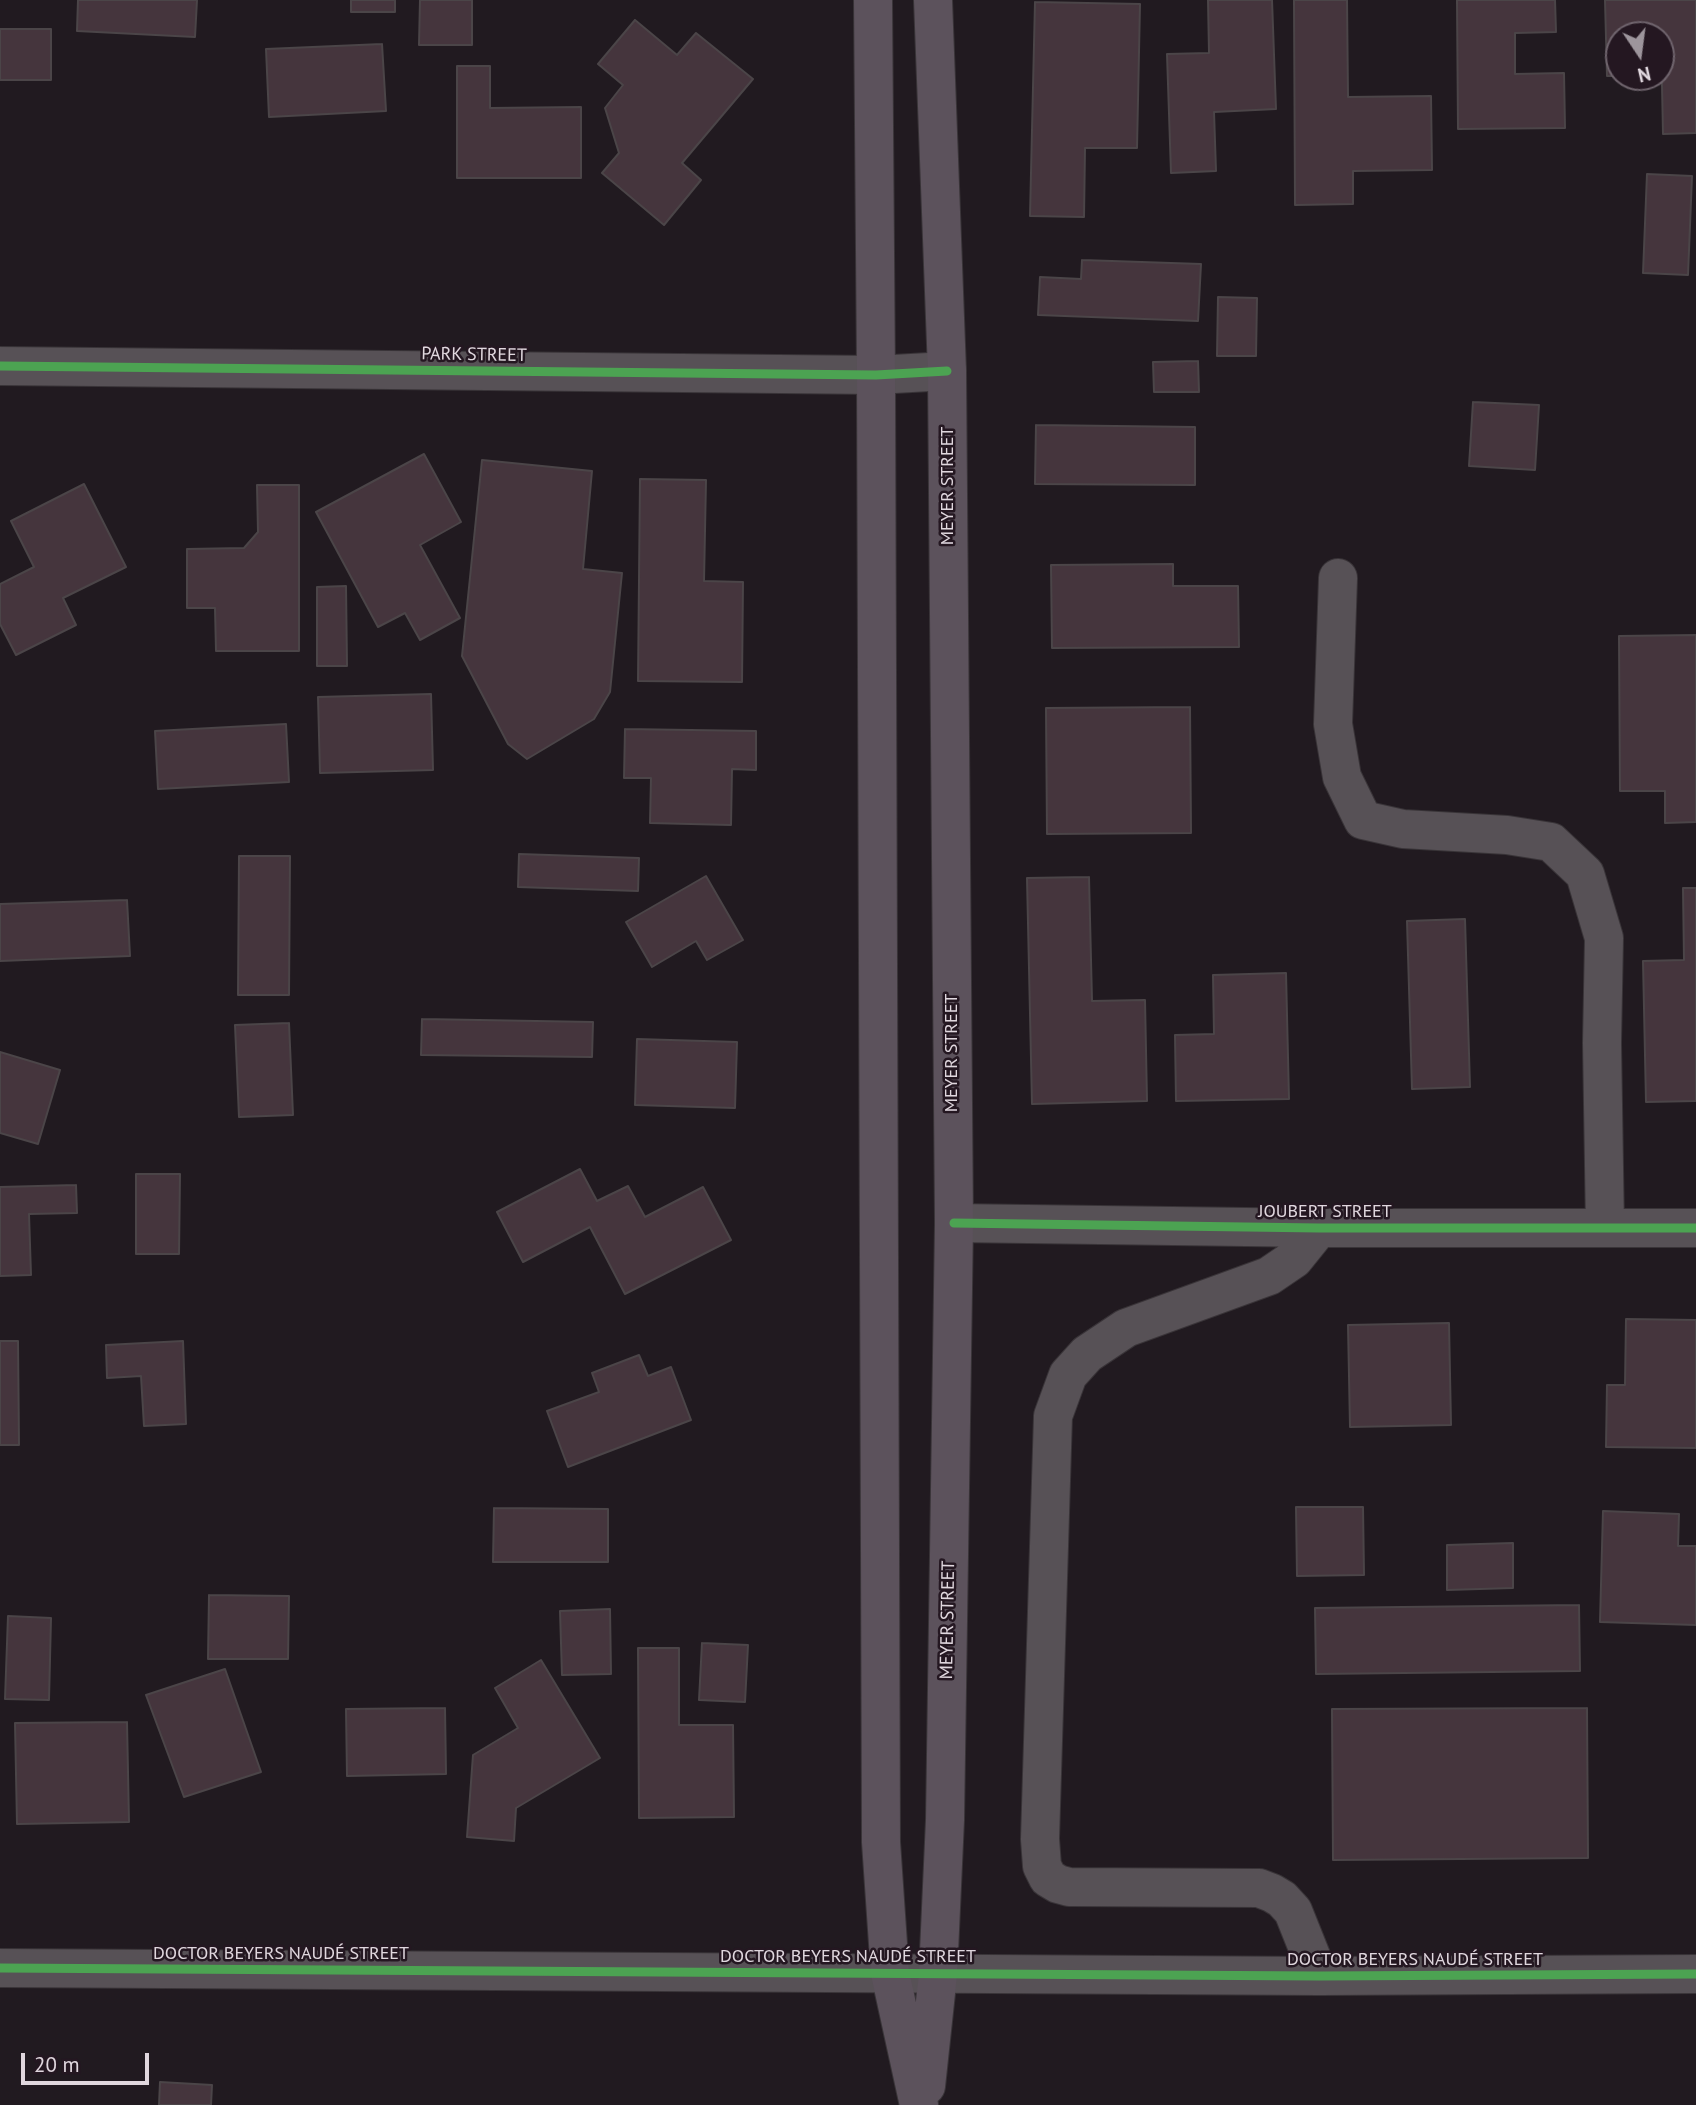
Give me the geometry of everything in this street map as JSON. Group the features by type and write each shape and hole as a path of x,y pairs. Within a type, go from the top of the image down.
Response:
{"main road":[{"name":"MEYER STREET","path":"873,0 881,1828 890,1973 921,2105"},
{"name":"MEYER STREET","path":"921,2105 938,1974 945,1820 954,1223 947,370 933,0"}],"street":[{"name":"PARK STREET","path":"0,366 876,375 947,370"},
{"path":"1338,578 1333,724 1342,777 1363,820 1403,829 1507,835 1551,842 1585,874 1604,938 1602,1043 1605,1228"},
{"name":"JOUBERT STREET","path":"954,1223 1319,1228 1696,1228"},
{"path":"1319,1228 1294,1259 1269,1276 1126,1328 1087,1354 1068,1375 1053,1416 1040,1839 1042,1866 1048,1878 1069,1887 1259,1888 1272,1893 1293,1911 1319,1976"},
{"name":"DOCTOR BEYERS NAUDÉ STREET","path":"0,1968 1319,1976 1696,1974"}],"building":[{"path":"78,0 197,0 195,37 77,31"},
{"path":"351,0 395,0 395,12 351,12"},
{"path":"420,0 472,0 472,45 419,45"},
{"path":"1208,0 1272,0 1276,109 1214,112 1216,171 1171,173 1167,54 1209,53"},
{"path":"1294,0 1347,0 1348,97 1431,96 1432,170 1353,171 1353,204 1295,205"},
{"path":"1457,0 1555,0 1556,32 1515,33 1515,74 1564,73 1565,128 1458,129"},
{"path":"1605,0 1696,0 1696,133 1663,134 1662,91 1675,91 1675,21 1606,21"},
{"path":"1035,2 1140,4 1137,148 1085,148 1084,217 1030,216"},
{"path":"635,20 677,55 696,33 753,79 682,163 701,180 664,225 602,173 619,153 605,108 623,85 598,64"},
{"path":"0,29 51,29 51,80 0,80"},
{"path":"382,44 386,111 269,117 266,49"},
{"path":"457,66 490,66 490,108 581,107 581,178 457,178"},
{"path":"1647,174 1692,176 1688,275 1643,273"},
{"path":"1082,260 1201,264 1198,321 1038,315 1040,277 1081,279"},
{"path":"1218,297 1257,298 1256,356 1217,356"},
{"path":"1198,361 1199,392 1154,392 1153,362"},
{"path":"1473,402 1539,405 1535,470 1469,466"},
{"path":"1036,425 1195,427 1195,485 1035,484"},
{"path":"424,454 461,522 420,545 460,618 420,640 405,613 378,627 316,512"},
{"path":"482,460 592,471 583,569 622,573 610,692 594,719 527,759 508,744 462,656"},
{"path":"640,479 706,480 704,581 743,582 742,682 638,681"},
{"path":"84,484 126,567 63,598 76,625 16,655 0,624 0,584 34,567 11,521"},
{"path":"257,485 299,485 299,651 216,651 215,608 187,608 187,549 244,548 258,532"},
{"path":"1173,564 1173,586 1238,586 1239,647 1052,648 1051,565"},
{"path":"346,586 347,666 317,666 317,587"},
{"path":"1696,635 1696,822 1665,823 1665,791 1620,791 1619,636"},
{"path":"431,694 433,770 320,773 318,697"},
{"path":"1190,707 1191,833 1047,834 1046,708"},
{"path":"286,724 289,782 158,789 155,731"},
{"path":"625,729 756,731 756,770 732,769 731,825 650,823 651,778 624,778"},
{"path":"519,854 639,858 638,891 518,887"},
{"path":"239,856 290,856 289,995 238,995"},
{"path":"706,876 743,940 707,960 696,941 652,967 626,922"},
{"path":"1089,877 1092,1001 1145,1000 1147,1101 1032,1104 1027,878"},
{"path":"1683,888 1696,888 1696,1101 1646,1102 1643,961 1684,960"},
{"path":"127,900 130,956 0,961 0,904"},
{"path":"1465,919 1470,1087 1412,1089 1407,921"},
{"path":"1286,973 1289,1099 1176,1101 1175,1035 1214,1034 1213,975"},
{"path":"422,1019 593,1022 592,1057 421,1055"},
{"path":"289,1023 293,1115 239,1117 235,1025"},
{"path":"637,1039 737,1042 735,1108 635,1105"},
{"path":"0,1052 60,1070 38,1144 0,1133"},
{"path":"580,1169 597,1201 628,1186 645,1217 703,1187 731,1240 625,1294 590,1227 523,1262 497,1212"},
{"path":"136,1174 180,1174 179,1254 136,1254"},
{"path":"76,1185 77,1213 29,1214 31,1275 0,1276 0,1187"},
{"path":"1626,1319 1696,1320 1696,1448 1606,1447 1607,1385 1625,1385"},
{"path":"1449,1323 1451,1425 1350,1427 1348,1325"},
{"path":"0,1341 18,1341 19,1445 0,1445"},
{"path":"183,1341 186,1424 144,1426 141,1376 107,1378 106,1345"},
{"path":"639,1355 648,1376 671,1367 691,1420 568,1467 547,1411 599,1392 592,1373"},
{"path":"1296,1507 1363,1507 1364,1575 1297,1576"},
{"path":"494,1508 608,1509 608,1562 493,1562"},
{"path":"1603,1511 1679,1514 1678,1546 1696,1546 1696,1625 1600,1622"},
{"path":"1513,1543 1513,1588 1447,1590 1447,1545"},
{"path":"209,1595 289,1596 288,1659 208,1659"},
{"path":"1579,1605 1580,1671 1316,1674 1315,1608"},
{"path":"610,1609 611,1674 562,1675 560,1611"},
{"path":"8,1616 51,1618 49,1700 5,1699"},
{"path":"702,1643 748,1645 745,1702 699,1700"},
{"path":"638,1648 679,1648 679,1725 733,1725 734,1817 639,1818"},
{"path":"541,1660 600,1758 516,1808 514,1841 467,1837 473,1755 518,1728 495,1688"},
{"path":"225,1669 261,1772 184,1797 146,1695"},
{"path":"445,1708 446,1774 347,1776 346,1709"},
{"path":"1587,1708 1588,1858 1333,1860 1332,1709"},
{"path":"127,1722 129,1822 17,1824 15,1723"},
{"path":"160,2082 212,2085 211,2105 159,2105"}],"cycle path":[{"path":"0,366 876,375 947,371"},
{"path":"954,1223 1319,1228 1696,1228"},
{"path":"0,1968 1319,1976 1696,1974"}]}
